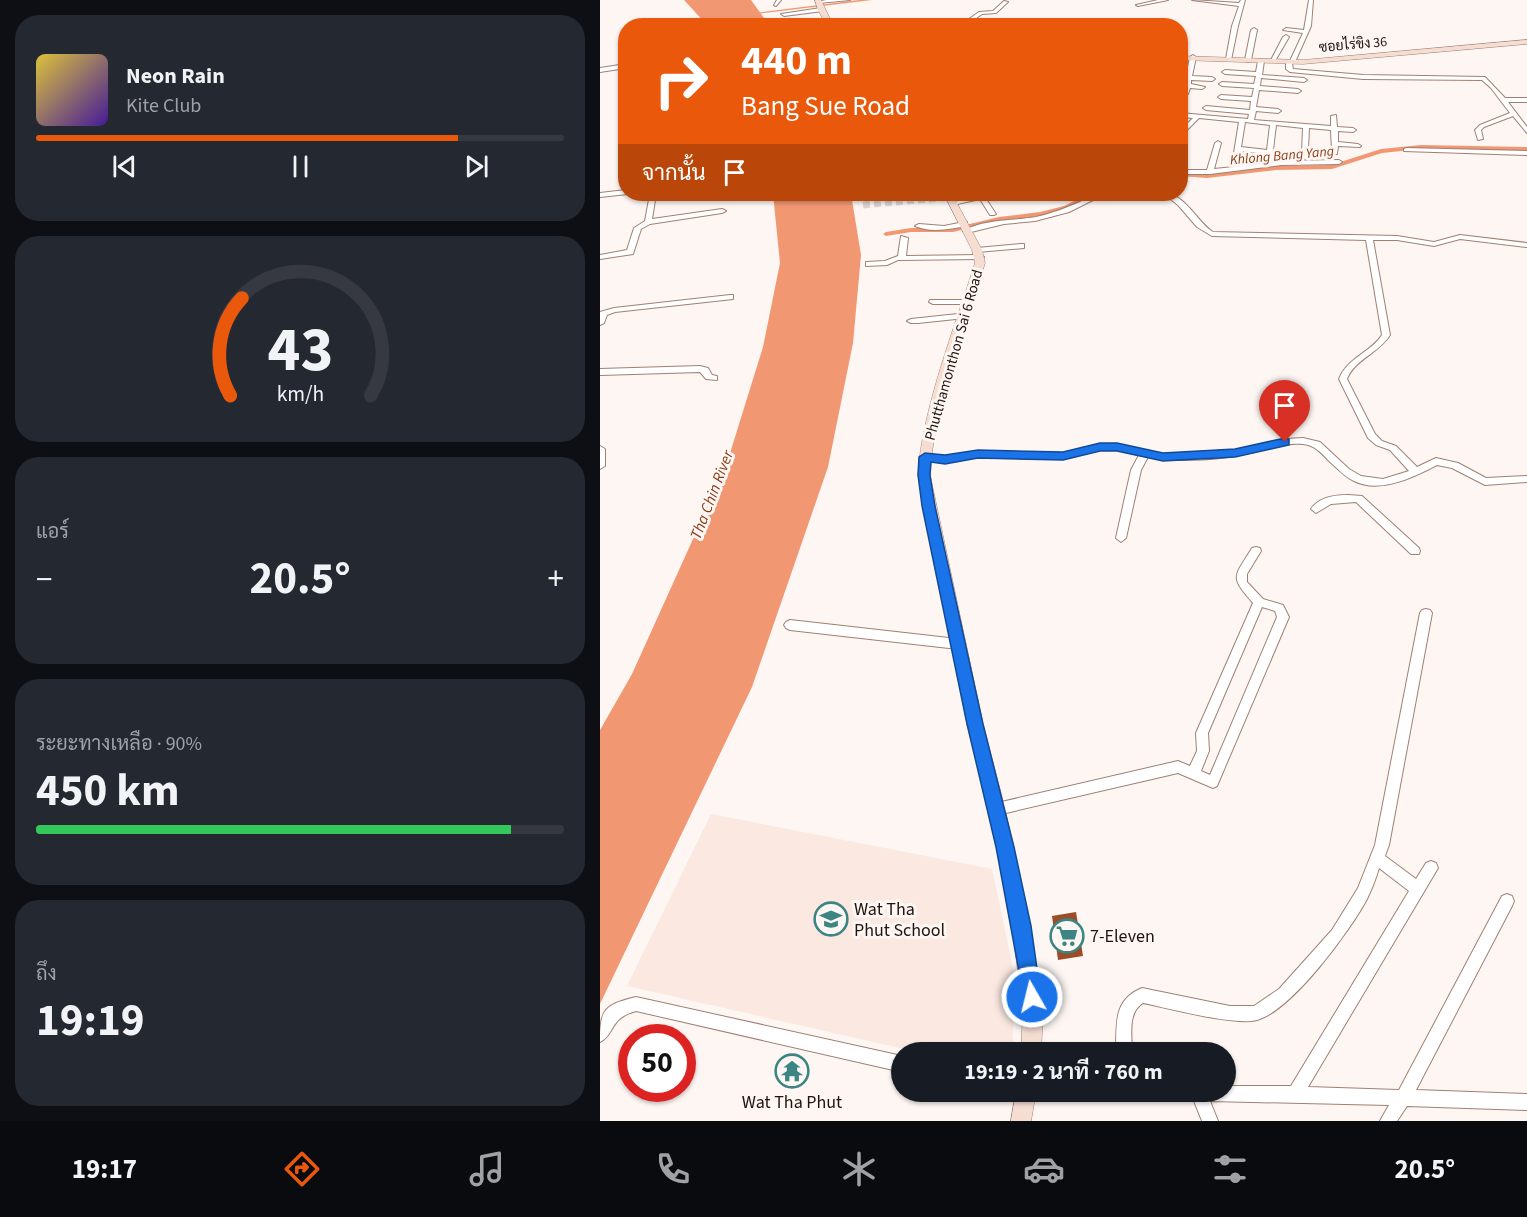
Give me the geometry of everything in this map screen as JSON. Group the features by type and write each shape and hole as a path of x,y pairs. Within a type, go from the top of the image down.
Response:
{"main road":[{"path":"819,4 826,18"},
{"name":"ซอยไร่ขิง 36","path":"1188,57 1290,62 1527,42"},
{"name":"Phutthamonthon Sai 6 Road","path":"953,203 979,256 967,309 942,385 925,457 924,475 958,644 997,809 1021,926 1033,1011 1032,1042"},
{"path":"1021,1121 1025,1102"}],"street":[{"path":"784,14 819,4 848,0"},
{"path":"1138,5 1166,0"},
{"path":"1194,0 1242,3 1229,59"},
{"path":"1311,0 1309,7 1311,15 1306,32 1290,62 1289,69 1292,71 1388,78 1483,78 1527,131"},
{"path":"974,18 981,13 994,12 1006,2"},
{"path":"1248,60 1254,30"},
{"path":"1272,61 1286,33 1306,32"},
{"path":"1188,82 1193,57"},
{"path":"1251,121 1261,61"},
{"path":"600,70 618,67"},
{"path":"1225,72 1304,80"},
{"path":"1189,78 1212,79"},
{"path":"1222,84 1298,91"},
{"path":"1188,86 1202,87"},
{"path":"1221,97 1255,99"},
{"path":"1503,100 1527,99"},
{"path":"1188,128 1200,117 1207,105 1252,111 1278,111"},
{"path":"1480,139 1478,130 1482,126 1514,114"},
{"path":"1188,116 1353,130"},
{"path":"1316,116 1316,127"},
{"path":"1237,149 1305,156 1335,153 1334,116"},
{"path":"1235,165 1242,120"},
{"path":"1269,161 1273,123"},
{"path":"1305,156 1306,126"},
{"path":"1210,172 1218,142"},
{"path":"1336,144 1358,146"},
{"path":"1406,150 1527,153"},
{"path":"1188,172 1210,172 1281,163 1339,162"},
{"path":"600,195 618,193"},
{"path":"648,222 651,201"},
{"path":"953,203 960,201"},
{"path":"984,201 992,214"},
{"path":"919,226 966,228 1035,219 1067,211 1088,201"},
{"path":"1181,201 1198,223 1212,234 1369,237 1405,239 1434,244 1460,237 1527,245"},
{"path":"600,257 630,252 638,228 648,222 722,211"},
{"path":"1369,237 1386,335 1377,346 1346,371 1343,379 1371,436 1379,443 1393,448 1416,472"},
{"path":"900,262 904,238"},
{"path":"869,264 979,256 1021,246"},
{"path":"600,323 603,314 615,310 730,297"},
{"path":"933,302 967,309"},
{"path":"911,321 930,321 967,309"},
{"path":"600,372 700,369 705,370 709,377 714,378"},
{"path":"925,457 945,459 978,454 1063,456 1100,447 1117,447 1144,455 1163,457 1218,454 1285,442 1312,442 1341,467 1415,551"},
{"path":"600,449 600,466"},
{"path":"1121,538 1136,470 1144,455"},
{"path":"1316,509 1317,506 1371,482 1383,482 1416,472 1436,461 1444,461 1485,482 1527,479"},
{"path":"997,809 1178,767 1213,782 1283,617 1279,609 1259,602 1242,583 1242,574 1256,551"},
{"path":"1194,774 1203,752 1202,733 1259,602"},
{"path":"1125,1042 1127,1009 1134,998 1142,994 1230,1013 1255,1013 1270,1005 1306,971 1337,935 1363,893 1378,859 1426,613"},
{"path":"790,625 958,644"},
{"path":"1378,859 1418,889"},
{"path":"1295,1094 1431,868"},
{"path":"1388,1121 1403,1098 1507,901"},
{"path":"600,1034 608,1019 618,1008 636,1004 891,1062"},
{"path":"1236,1093 1527,1102"},
{"path":"1203,1102 1210,1121"}],"shaded area":[{"path":"684,0 751,0 764,18 701,18"},
{"path":"774,201 852,201 861,255 853,343 828,467 752,687 600,1004 600,730 632,674 726,466 763,347 780,263"},
{"name":"Wat Tha Phut School","path":"711,814 992,869 1013,968 1013,1042 891,1042 891,1046 627,986"}],"building":[{"name":"7-Eleven","path":"1076,912 1083,956 1058,960 1052,916"}],"waterway":[{"path":"748,14 870,0"},
{"name":"Khlong Bang Yang","path":"1188,175 1207,176 1276,168 1332,167 1381,151 1421,147 1527,149"},
{"path":"886,234 911,230 953,230 999,219 1040,214 1078,201"}],"tunnel":[{"path":"863,205 906,201"}],"place":[{"name":"Wat Tha Phut School","path":"831,919"},
{"name":"7-Eleven","path":"1067,936"},
{"name":"Wat Tha Phut","path":"792,1071"}],"route":[{"path":"1032,997 1005,847 975,724 929,506 924,475 925,457 945,459 978,454 1063,456 1100,447 1130,449 1144,455 1163,457 1235,453 1285,442"}],"water label":[{"name":"Tha Chin River","path":"712,495"}]}
